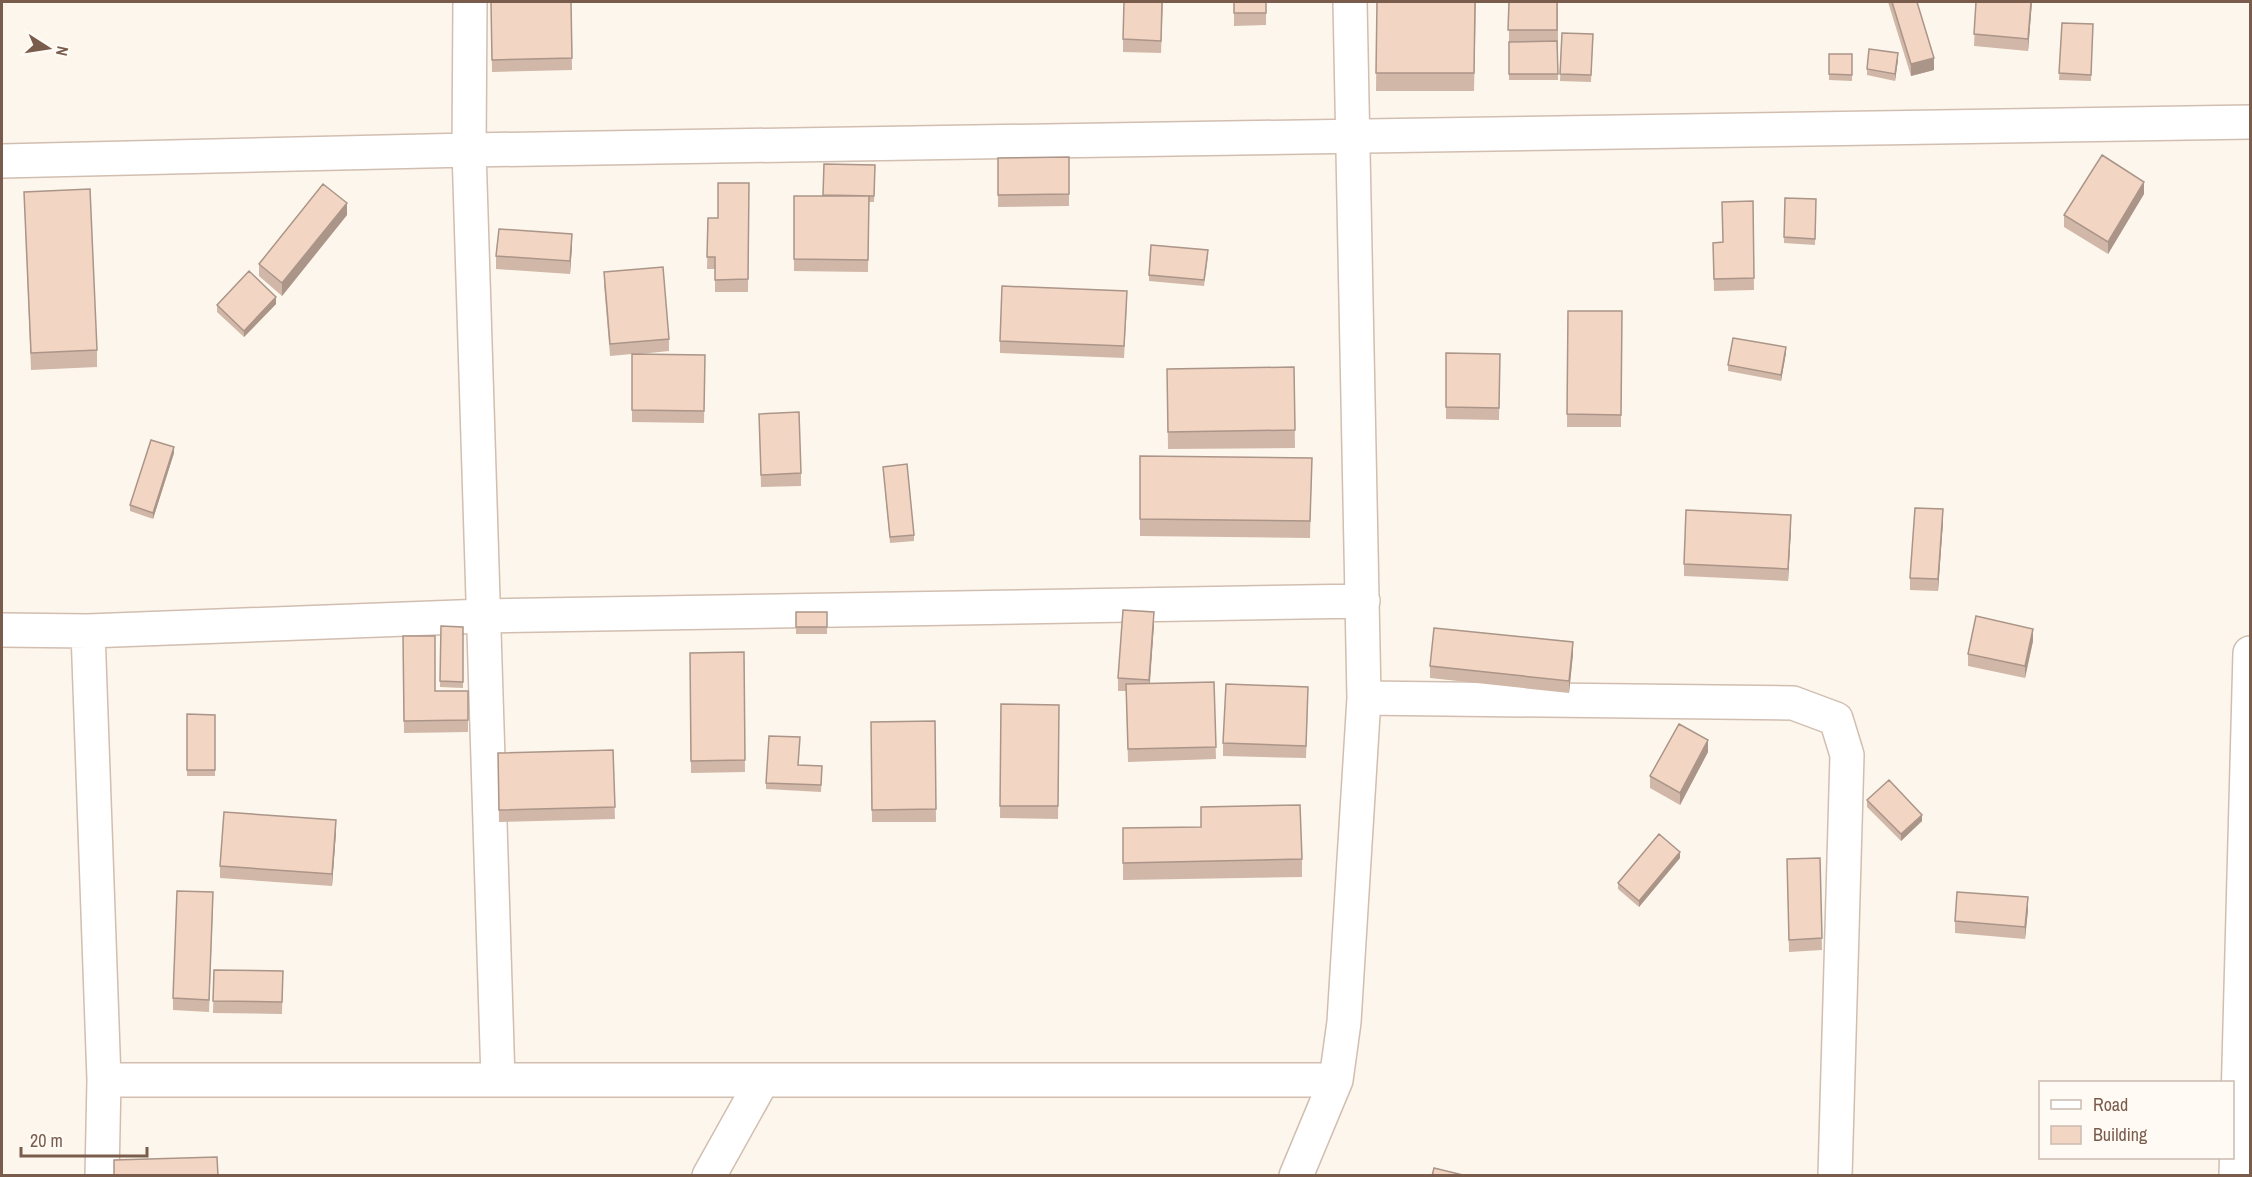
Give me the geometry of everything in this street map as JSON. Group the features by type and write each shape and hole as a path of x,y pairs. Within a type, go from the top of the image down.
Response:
{"street":[{"path":"470,2 469,150 498,1080"},
{"path":"1296,1176 1336,1080 1344,1022 1364,698 1350,2"},
{"path":"2,160 469,150 2250,122"},
{"path":"2,630 88,631 484,616 1363,601"},
{"path":"88,631 104,1080 102,1176"},
{"path":"2236,1176 2250,653"},
{"path":"1364,698 1793,703 1836,719 1847,755 1835,1176"},
{"path":"104,1080 1336,1080"},
{"path":"710,1176 762,1081"}],"building":[{"path":"491,2 571,2 572,58 492,60"},
{"path":"1124,2 1162,2 1161,41 1123,39"},
{"path":"1234,2 1266,2 1266,13 1234,13"},
{"path":"1377,2 1475,2 1474,73 1376,73"},
{"path":"1509,2 1557,2 1557,30 1508,30"},
{"path":"1892,2 1917,2 1934,58 1911,64"},
{"path":"1976,2 2031,2 2028,39 1974,34"},
{"path":"2062,23 2093,24 2091,75 2059,73"},
{"path":"1562,33 1593,34 1591,75 1560,74"},
{"path":"1557,41 1558,74 1509,74 1509,42"},
{"path":"1869,49 1898,53 1895,74 1867,69"},
{"path":"1829,54 1852,54 1852,75 1829,74"},
{"path":"2102,155 2144,182 2108,242 2064,215"},
{"path":"1069,157 1069,194 998,195 998,158"},
{"path":"824,164 875,165 874,196 823,195"},
{"path":"718,183 749,183 748,279 715,280 715,257 707,257 708,218 718,218"},
{"path":"323,184 347,203 282,283 259,264"},
{"path":"90,189 97,350 31,353 24,192"},
{"path":"794,196 869,196 868,260 794,259"},
{"path":"1785,198 1816,199 1815,239 1784,237"},
{"path":"1753,201 1754,278 1714,279 1713,243 1723,242 1722,202"},
{"path":"499,229 572,234 570,261 496,256"},
{"path":"1151,245 1208,250 1204,280 1149,275"},
{"path":"663,267 669,339 610,344 604,272"},
{"path":"249,271 276,297 244,331 217,305"},
{"path":"1002,286 1127,291 1124,346 1000,341"},
{"path":"1568,311 1622,311 1621,415 1567,414"},
{"path":"1733,338 1786,347 1781,375 1728,365"},
{"path":"1446,353 1500,354 1499,408 1446,407"},
{"path":"632,354 705,355 704,411 632,410"},
{"path":"1294,367 1295,430 1168,432 1167,369"},
{"path":"799,412 801,473 761,475 759,414"},
{"path":"151,440 174,447 153,513 130,505"},
{"path":"1140,456 1312,458 1310,521 1140,519"},
{"path":"907,464 914,535 890,537 883,467"},
{"path":"1915,508 1943,509 1938,579 1910,578"},
{"path":"1686,510 1791,515 1788,569 1684,564"},
{"path":"1123,610 1154,612 1149,680 1118,678"},
{"path":"796,612 827,612 827,627 796,627"},
{"path":"1976,616 2033,629 2025,666 1968,654"},
{"path":"441,626 463,627 463,682 440,681"},
{"path":"1434,628 1573,642 1569,681 1430,666"},
{"path":"403,636 435,636 435,691 468,691 468,720 404,721"},
{"path":"744,652 745,760 691,761 690,653"},
{"path":"1214,682 1216,747 1128,749 1126,684"},
{"path":"1226,684 1308,687 1306,746 1223,743"},
{"path":"1001,704 1059,705 1058,806 1000,806"},
{"path":"187,714 215,715 215,770 187,770"},
{"path":"935,721 936,809 872,810 871,722"},
{"path":"1679,724 1708,740 1680,793 1650,776"},
{"path":"769,736 800,737 798,765 822,766 821,785 766,783"},
{"path":"613,750 615,807 499,810 498,753"},
{"path":"1889,780 1922,815 1901,834 1867,800"},
{"path":"1300,805 1302,859 1123,863 1123,828 1201,827 1201,807"},
{"path":"224,812 336,820 332,874 220,866"},
{"path":"1659,834 1680,852 1639,901 1618,883"},
{"path":"1820,858 1822,938 1789,940 1787,859"},
{"path":"177,891 213,892 209,1000 173,998"},
{"path":"1957,892 2028,897 2025,927 1955,921"},
{"path":"214,970 283,971 282,1002 213,1001"},
{"path":"217,1157 218,1176 114,1176 114,1160"},
{"path":"1434,1168 1467,1176 1432,1176"}]}
